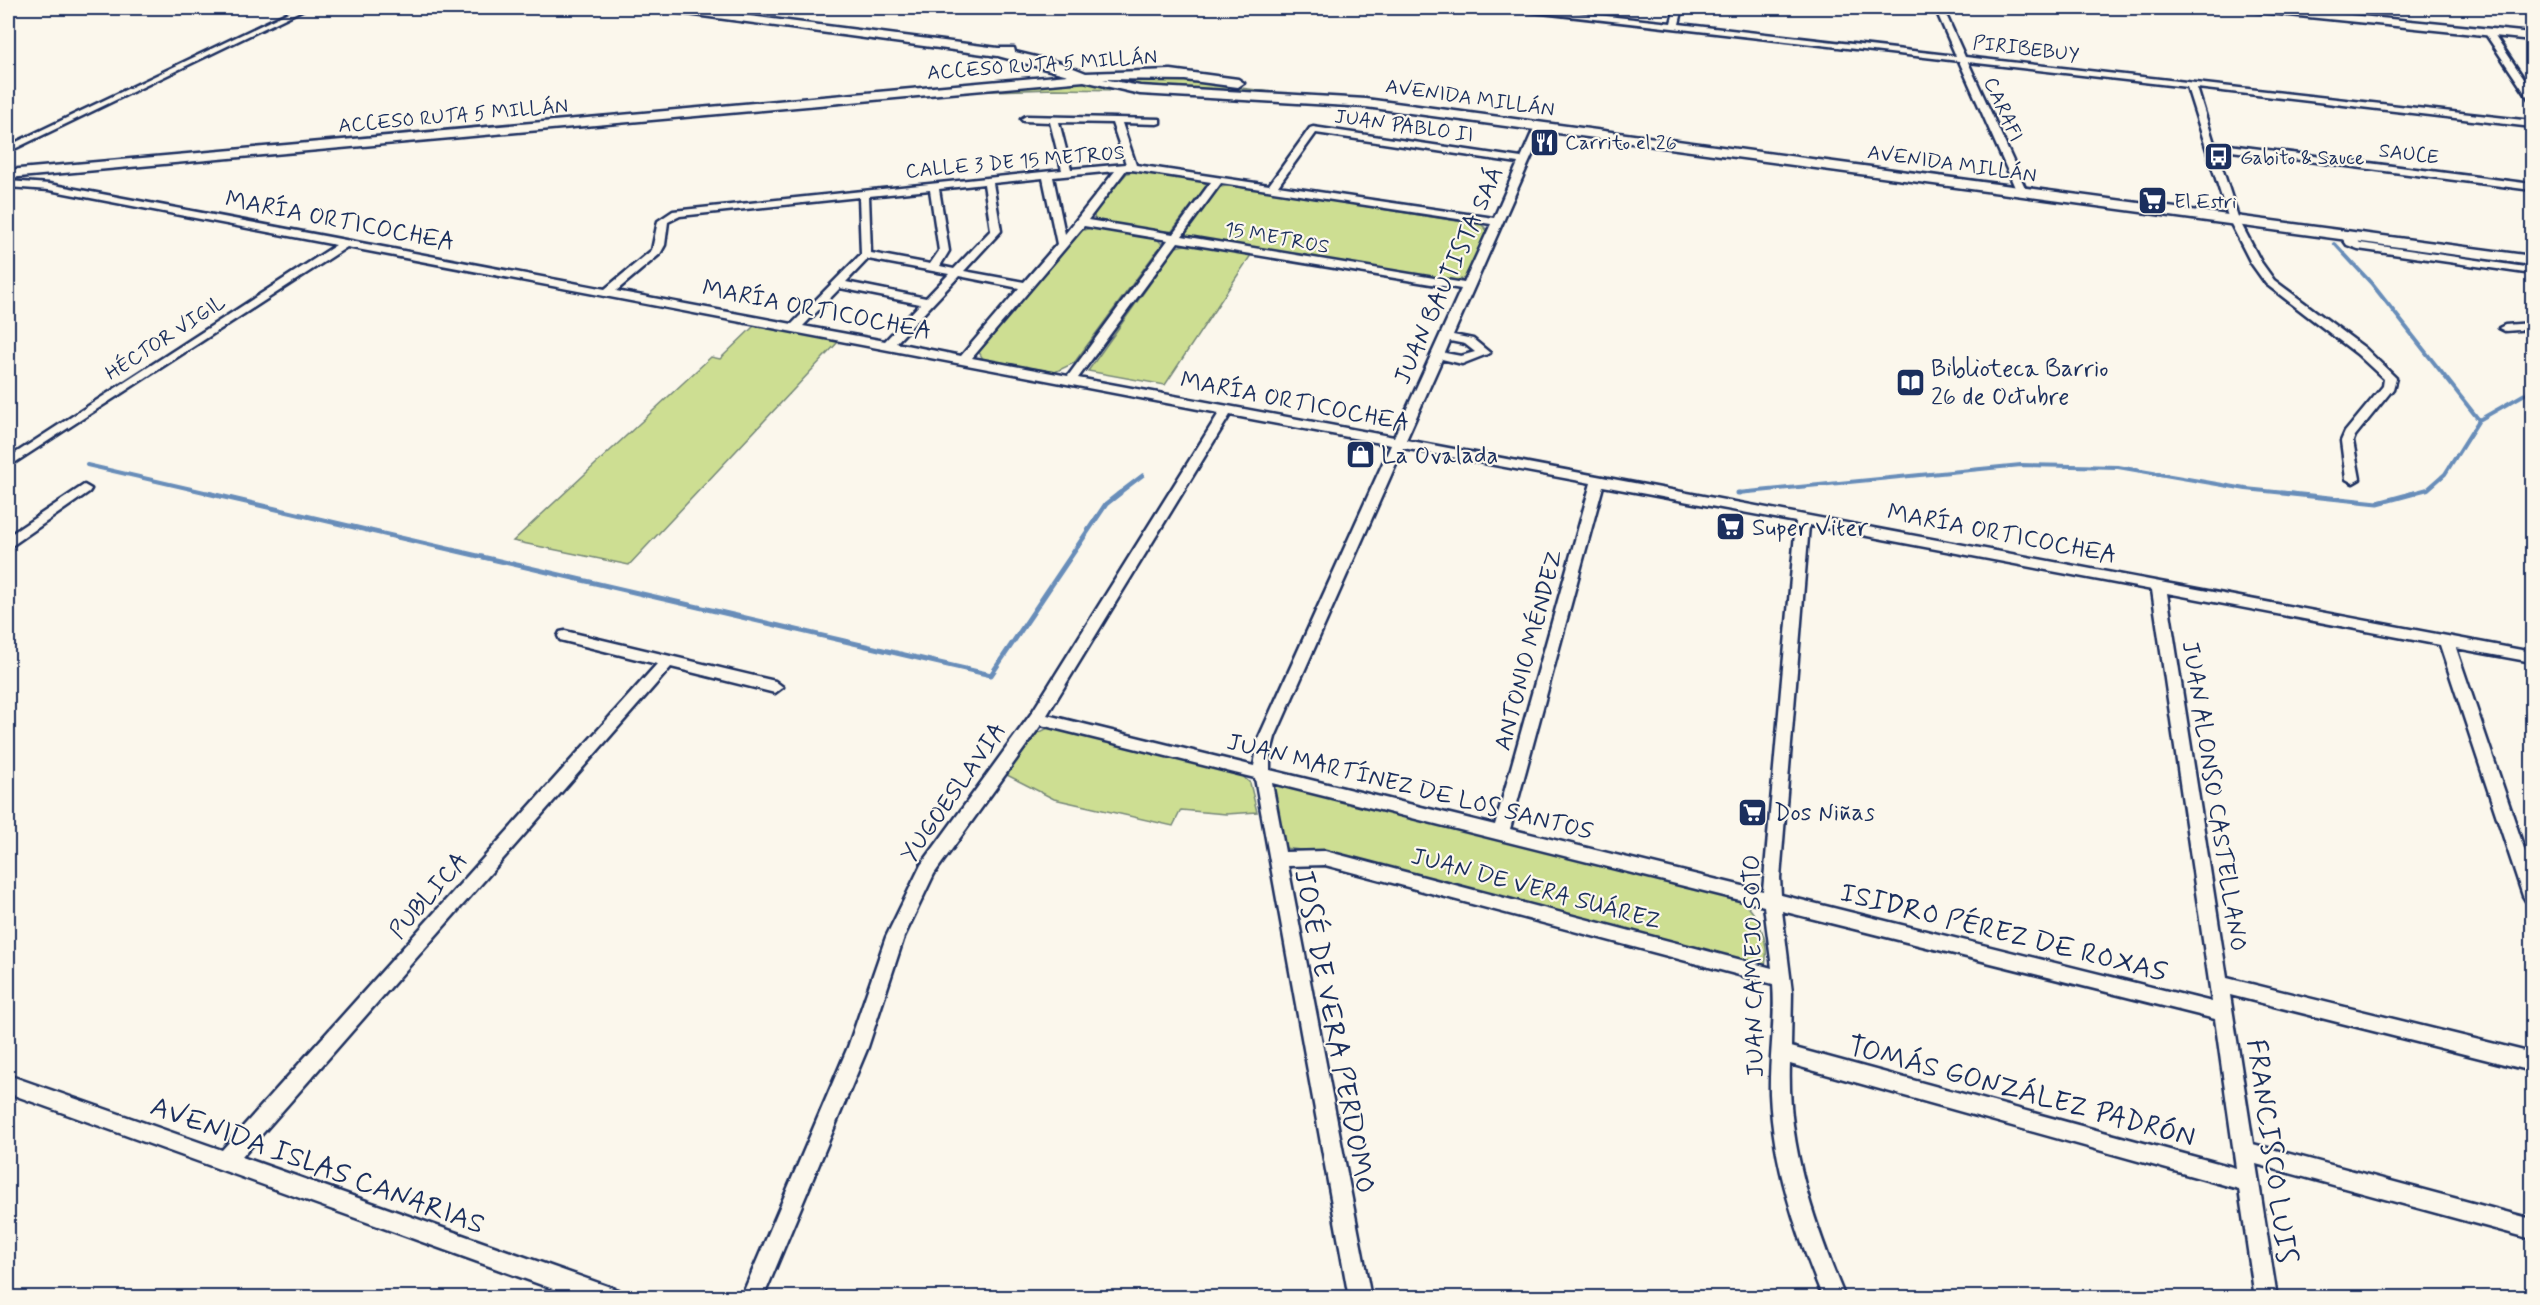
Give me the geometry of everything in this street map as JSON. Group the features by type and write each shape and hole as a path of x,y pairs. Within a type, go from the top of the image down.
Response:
{"main road":[{"name":"AVENIDA MILLÁN","path":"665,8 1359,99 1366,103"},
{"path":"2249,8 2532,37"},
{"name":"AVENIDA MILLÁN","path":"998,52 1057,66 1101,83 1161,92 1366,103 2532,261"},
{"name":"ACCESO RUTA 5 MILLÁN","path":"8,174 1083,77 1128,74 1185,76"},
{"name":"ACCESO RUTA 5 MILLÁN","path":"902,95 1161,92"}],"street":[{"path":"8,149 302,8"},
{"name":"PIRIBEBUY","path":"1516,8 2532,124"},
{"path":"1674,26 1679,8"},
{"name":"CARAFI","path":"1939,8 2022,192"},
{"path":"1633,13 1647,23"},
{"path":"2489,33 2532,97"},
{"path":"2191,85 2234,220 2256,262 2270,282 2361,351 2390,378 2389,386 2349,435 2347,441 2353,478"},
{"path":"1026,119 1157,121"},
{"path":"1054,120 1067,172"},
{"path":"965,360 1128,167 1116,120"},
{"name":"JUAN BAUTISTA SAÁ","path":"1262,774 1262,756 1267,737 1540,126"},
{"name":"JUAN PABLO II","path":"1272,188 1312,130 1524,160"},
{"name":"SAUCE","path":"2210,145 2532,187"},
{"name":"CALLE 3 DE 15 METROS","path":"608,292 656,252 660,245 663,221 676,213 1128,167 1497,222"},
{"path":"1047,174 1062,244"},
{"path":"1070,381 1218,180"},
{"path":"887,346 996,231 988,181"},
{"name":"MARÍA ORTICOCHEA","path":"8,184 49,187 2532,657"},
{"path":"932,268 941,259 944,251 934,186"},
{"path":"794,329 866,255 864,193"},
{"name":"15 METROS","path":"1081,222 1467,287"},
{"path":"2345,235 2351,243 2358,246 2532,271"},
{"name":"HÉCTOR VIGIL","path":"8,463 344,244"},
{"path":"866,255 1026,286"},
{"path":"837,284 927,302"},
{"path":"2505,328 2532,326"},
{"path":"1437,355 1462,360 1484,354 1469,341 1446,337"},
{"name":"YUGOESLAVIA","path":"752,1298 858,1047 895,937 927,870 1036,718 1226,411"},
{"name":"ANTONIO MÉNDEZ","path":"1501,832 1598,481"},
{"path":"8,542 84,489"},
{"name":"JUAN CAMEJO SOTO","path":"1803,518 1772,867 1772,901 1781,978 1782,1130 1806,1232 1834,1298"},
{"name":"JUAN ALONSO CASTELLANO","path":"2159,586 2224,1013"},
{"path":"565,636 775,687"},
{"path":"2446,641 2532,896"},
{"name":"PUBLICA","path":"225,1162 668,661"},
{"name":"JUAN MARTÍNEZ DE LOS SANTOS","path":"1036,718 1772,901"},
{"name":"JOSÉ DE VERA PERDOMO","path":"1262,774 1276,859 1360,1298"},
{"name":"JUAN DE VERA SUÁREZ","path":"1276,859 1325,858 1781,978"},
{"name":"ISIDRO PÉREZ DE ROXAS","path":"1772,901 2224,1013"},
{"path":"2221,985 2532,1062"},
{"name":"FRANCISCO LUIS","path":"2224,1013 2266,1298"},
{"name":"TOMÁS GONZÁLEZ PADRÓN","path":"1781,1053 2248,1181"},
{"name":"AVENIDA ISLAS CANARIAS","path":"8,1084 610,1298"},
{"path":"2244,1151 2532,1228"}],"green space":[{"path":"1153,77 1304,96 1140,88 1093,78"},
{"path":"1082,79 1124,90 1055,89 928,93"},
{"path":"1138,171 1201,180 1207,185 1172,231 1160,232 1095,220 1093,212 1127,173"},
{"path":"1231,185 1482,225 1488,231 1465,278 1455,281 1188,237 1184,231 1216,188"},
{"path":"1094,227 1156,238 1162,244 1074,363 1055,372 983,359 979,352 1077,232"},
{"path":"1189,244 1251,255 1165,385 1088,371 1176,247"},
{"path":"754,326 839,341 629,565 513,541 711,357 720,359"},
{"path":"1050,727 1236,770 1250,783 1257,812 1226,814 1181,810 1173,826 1054,799 1005,774 1036,734"},
{"path":"1281,784 1738,899 1751,911 1761,928 1766,947 1765,966 1756,967 1317,852 1284,848 1281,844 1270,788"}],"waterway":[{"path":"2335,244 2372,284 2479,420"},
{"path":"2479,420 2532,390"},
{"path":"2409,494 2428,489 2445,474 2479,420"},
{"path":"87,465 213,494"},
{"path":"1740,493 1738,493 2021,465 2118,467 2246,489 2296,494"},
{"path":"1118,494 1143,475"},
{"path":"207,493 991,675 1106,504 1120,493"},
{"path":"2282,493 2378,503 2415,493"}],"place":[{"name":"Carrito el 26","path":"1544,142"},
{"name":"Gabito & Sauce","path":"2219,157"},
{"name":"El Estri","path":"2153,201"},
{"name":"Biblioteca Barrio 26 de Octubre","path":"1910,382"},
{"name":"La Ovalada","path":"1360,455"},
{"name":"Super Viter","path":"1731,527"},
{"name":"Dos Niñas","path":"1753,812"}]}
